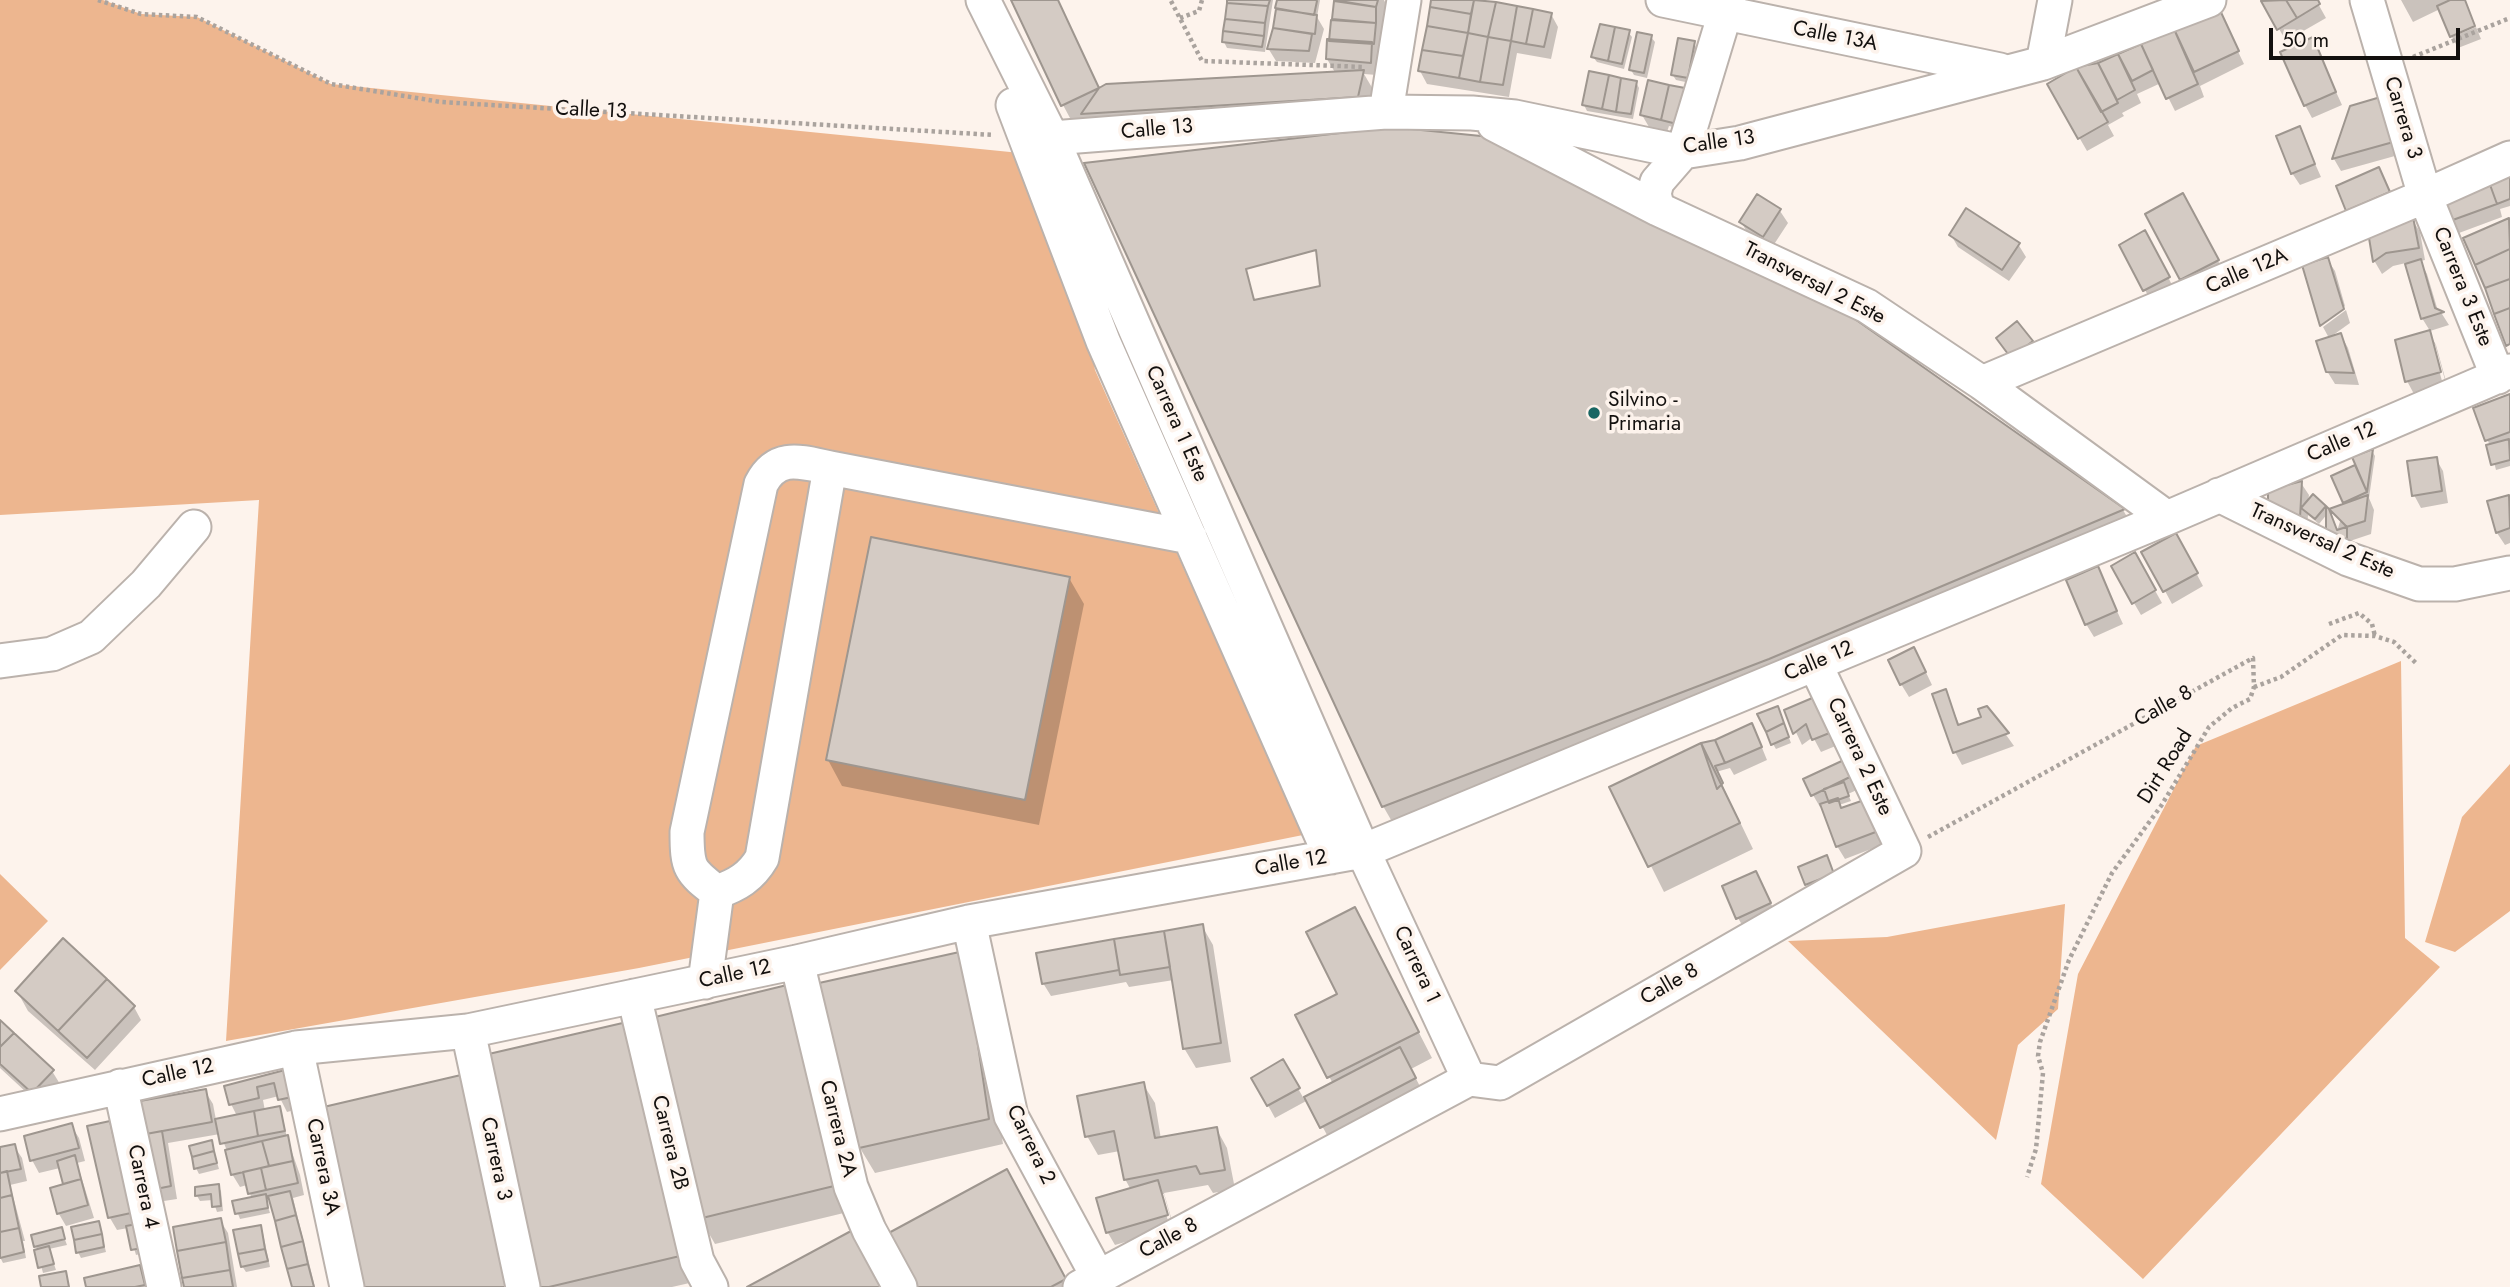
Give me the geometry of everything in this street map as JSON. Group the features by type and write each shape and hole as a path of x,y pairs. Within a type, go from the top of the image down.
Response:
{"street":[{"path":"961,0 998,71 1039,138 1103,341 1190,537 1347,854"},
{"name":"Carrera 1 Este","path":"983,0 1039,138 1347,854"},
{"path":"1386,111 1404,0"},
{"name":"Calle 13A","path":"1663,0 1727,7 2008,72"},
{"path":"2043,63 2055,0"},
{"name":"Calle 13","path":"1039,138 1386,111 1516,117 1683,152 1740,143 2043,63 2210,0"},
{"name":"Carrera 3","path":"2367,0 2425,196"},
{"path":"1658,209 1654,194 1657,182 1683,152 1727,7"},
{"name":"Transversal 2 Este","path":"1472,113 1658,209 1867,306 1982,383 2167,518"},
{"name":"Calle 12A","path":"1982,383 2510,158"},
{"name":"Carrera 3 Este","path":"2425,196 2504,374"},
{"name":"Calle 12","path":"0,1114 296,1048 468,1031 797,962 969,922 1347,854 2167,518 2504,374"},
{"path":"718,892 697,877 690,867 687,832 761,484 766,474 783,463 796,461 1190,537"},
{"path":"718,892 738,885 755,870 762,858 830,468"},
{"name":"Transversal 2 Este","path":"2219,495 2348,559 2418,584 2455,583 2510,573"},
{"path":"0,661 52,654 91,637 146,584 194,527"},
{"name":"Carrera 2 Este","path":"1815,664 1904,851"},
{"name":"Calle 8","path":"1089,1282 1469,1079 1500,1083 1904,851"},
{"name":"Carrera 1","path":"1347,854 1469,1079"},
{"path":"705,982 718,892"},
{"name":"Carrera 2","path":"969,922 1012,1116 1089,1282"},
{"name":"Carrera 2A","path":"797,962 851,1186 869,1230 900,1287"},
{"name":"Carrera 2B","path":"634,996 698,1261 711,1287"},
{"name":"Carrera 3","path":"468,1031 523,1287"},
{"name":"Carrera 3A","path":"296,1048 347,1287"},
{"name":"Carrera 4","path":"120,1086 164,1287"}],"path":[{"name":"Calle 13","path":"98,0 141,14 197,17 331,84 441,102 1039,138"},
{"path":"1180,18 1199,11 1202,0"},
{"path":"1171,1 1202,61 1393,68"},
{"path":"2386,67 2510,18"},
{"name":"Dirt Road","path":"2329,624 2359,613 2372,624 2375,636"},
{"name":"Dirt Road","path":"2027,1177 2036,1149 2043,1073 2038,1056 2040,1042 2069,960 2112,873 2161,806 2209,727 2232,708 2250,699 2254,687 2281,677 2342,635 2375,636 2394,642 2417,664"},
{"name":"Calle 8","path":"1904,851 2253,658 2254,687"}],"shaded area":[{"path":"0,0 103,0 141,14 197,17 331,84 1060,157 1095,370 1303,835 639,968 226,1041 259,500 0,515"},
{"path":"2401,661 2405,938 2440,967 2143,1279 2041,1184 2078,974 2196,746"},
{"path":"2510,764 2510,911 2455,952 2425,942 2462,817"},
{"path":"0,874 48,921 0,970"},
{"path":"2065,904 2058,1009 2018,1045 1996,1140 1788,941 1887,937"}],"building":[{"path":"1011,0 1058,0 1099,88 1061,106"},
{"path":"1227,0 1270,0 1268,6 1227,3"},
{"path":"1277,0 1317,1 1314,15 1275,8"},
{"path":"1334,0 1378,0 1376,7"},
{"path":"1431,0 1474,0 1471,14 1430,7"},
{"path":"1474,0 1496,2 1488,37 1468,33"},
{"path":"2286,0 2297,18 2277,30 2261,1"},
{"path":"2286,0 2318,0 2320,4 2297,18"},
{"path":"2450,0 2465,0 2475,26 2450,37 2437,6"},
{"path":"1334,1 1376,7 1376,23 1332,19"},
{"path":"1496,2 1517,6 1511,41 1488,37"},
{"path":"1227,3 1268,6 1265,23 1225,19"},
{"path":"1517,6 1533,9 1526,44 1511,41"},
{"path":"1430,7 1471,14 1468,33 1427,26"},
{"path":"2219,8 2239,51 2194,72 2174,29"},
{"path":"1276,9 1317,15 1315,34 1273,28"},
{"path":"1533,9 1552,13 1544,47 1526,44"},
{"path":"1225,19 1265,23 1264,36 1223,31"},
{"path":"1331,20 1376,23 1374,44 1329,41"},
{"path":"1600,24 1615,27 1608,61 1591,57"},
{"path":"1427,26 1468,33 1463,56 1422,50"},
{"path":"1615,27 1630,30 1622,64 1608,61"},
{"path":"1273,28 1312,34 1309,51 1267,49"},
{"path":"2174,29 2198,84 2166,99 2141,44"},
{"path":"1223,31 1264,36 1262,47 1222,42"},
{"path":"1637,32 1652,35 1644,73 1629,70"},
{"path":"1468,33 1488,37 1480,82 1459,78"},
{"path":"1488,37 1511,41 1503,85 1480,82"},
{"path":"2313,37 2336,92 2304,106 2280,52"},
{"path":"1678,38 1695,41 1688,78 1671,75"},
{"path":"1327,39 1372,42 1371,63 1326,59"},
{"path":"2141,44 2153,70 2132,81 2118,54"},
{"path":"1422,50 1463,56 1459,78 1418,71"},
{"path":"2118,54 2135,90 2117,100 2098,63"},
{"path":"2098,63 2118,103 2101,112 2076,67"},
{"path":"2076,67 2108,122 2078,139 2047,84"},
{"path":"1364,70 1358,97 1081,114 1099,88 1106,84"},
{"path":"1589,71 1609,75 1602,109 1582,105"},
{"path":"1609,75 1621,78 1616,112 1602,109"},
{"path":"1621,78 1637,81 1631,114 1616,112"},
{"path":"1648,80 1669,85 1661,120 1640,115"},
{"path":"1669,85 1685,88 1677,124 1661,120"},
{"path":"2384,96 2397,141 2332,159 2350,106"},
{"path":"2300,126 2315,164 2291,174 2276,136"},
{"name":"Silvino - Primaria","path":"1391,127 1491,137 1852,317 2125,509 1769,659 1382,807 1084,163"},
{"path":"2379,167 2390,192 2346,211 2336,186"},
{"path":"2510,174 2510,199 2497,204 2489,182"},
{"path":"2489,182 2497,204 2450,221 2442,199"},
{"path":"2183,193 2219,260 2180,280 2145,214"},
{"path":"1757,194 1781,209 1763,237 1739,222"},
{"path":"1966,208 2020,243 2002,270 1949,235"},
{"path":"2413,217 2419,248 2386,253 2373,262 2367,226"},
{"path":"2509,218 2510,249 2475,265 2463,238"},
{"path":"2145,230 2170,277 2143,291 2119,245"},
{"path":"2510,249 2510,279 2485,288 2475,265"},
{"path":"1316,250 1320,286 1254,300 1246,269"},
{"path":"2328,257 2344,309 2320,326 2302,265"},
{"path":"2421,259 2435,308 2444,312 2421,319 2405,264"},
{"path":"2510,279 2510,308 2494,314 2485,288"},
{"path":"2510,308 2510,344 2506,346 2494,314"},
{"path":"2017,321 2033,341 2011,358 1996,338"},
{"path":"2430,330 2441,372 2405,382 2395,340"},
{"path":"2341,333 2354,373 2326,372 2316,341"},
{"path":"2510,394 2510,432 2485,441 2473,408"},
{"path":"2509,439 2510,460 2491,465 2486,445"},
{"path":"2373,449 2367,492 2352,457"},
{"path":"2437,457 2442,491 2412,496 2407,461"},
{"path":"2355,465 2367,492 2343,503 2331,476"},
{"path":"2302,481 2300,518 2268,506 2268,490"},
{"path":"2313,494 2326,506 2315,519 2301,508"},
{"path":"2368,495 2365,521 2337,530 2329,509"},
{"path":"2509,495 2510,528 2496,533 2487,501"},
{"path":"2326,506 2347,527 2347,545 2326,545"},
{"path":"2176,533 2198,573 2163,592 2141,552"},
{"path":"871,537 1070,577 1025,800 826,760"},
{"path":"2135,552 2156,590 2132,604 2111,566"},
{"path":"2098,566 2117,611 2085,625 2066,580"},
{"path":"1914,647 1926,672 1900,685 1888,660"},
{"path":"1946,689 1958,725 1981,717 1978,709 1987,706 2009,733 1953,753 1932,694"},
{"path":"1817,696 1832,732 1812,740 1806,724 1793,734 1784,710"},
{"path":"1778,706 1784,723 1766,732 1757,714"},
{"path":"1752,723 1762,747 1725,763 1715,740"},
{"path":"1784,723 1789,737 1771,745 1766,732"},
{"path":"1715,740 1725,763 1715,766 1723,783 1717,789 1701,743"},
{"path":"1701,743 1740,823 1648,867 1609,787"},
{"path":"1846,759 1854,775 1811,796 1803,779"},
{"path":"1844,782 1849,796 1829,803 1824,789"},
{"path":"1838,798 1841,808 1870,798 1881,830 1836,847 1820,804"},
{"path":"1827,855 1834,874 1805,885 1798,867"},
{"path":"1756,871 1771,903 1736,919 1722,886"},
{"path":"1355,907 1419,1032 1327,1078 1295,1015 1337,994 1306,932"},
{"path":"1203,924 1221,1043 1183,1049 1164,931"},
{"path":"1164,931 1170,967 1120,975 1114,939"},
{"path":"63,938 107,979 58,1031 15,991"},
{"path":"1114,939 1119,970 1042,984 1036,953"},
{"path":"964,951 989,1119 859,1148 819,983"},
{"path":"107,979 135,1006 87,1058 58,1031"},
{"path":"787,985 834,1186 698,1219 651,1018"},
{"path":"0,1020 14,1033 0,1047"},
{"path":"627,1022 680,1256 549,1287 537,1287 480,1056"},
{"path":"14,1033 54,1070 32,1093 0,1064 0,1047"},
{"path":"1400,1047 1416,1078 1320,1128 1304,1097"},
{"path":"1283,1059 1300,1088 1267,1106 1251,1078"},
{"path":"285,1070 292,1097 278,1100 274,1083 257,1087 259,1098 229,1105 224,1086"},
{"path":"461,1075 509,1287 356,1287 315,1109"},
{"path":"1144,1082 1155,1138 1217,1127 1225,1170 1200,1174 1196,1166 1124,1180 1114,1131 1085,1137 1077,1096"},
{"path":"206,1089 212,1122 146,1134 140,1101"},
{"path":"280,1106 285,1131 258,1136 254,1111"},
{"path":"254,1111 258,1136 220,1144 215,1119"},
{"path":"110,1121 131,1213 108,1218 87,1126"},
{"path":"72,1123 79,1148 30,1161 24,1136"},
{"path":"162,1131 171,1186 156,1189 146,1134"},
{"path":"288,1135 293,1161 269,1166 262,1141"},
{"path":"212,1140 214,1151 192,1157 189,1146"},
{"path":"262,1141 269,1166 231,1175 225,1150"},
{"path":"15,1144 21,1169 0,1173 0,1147"},
{"path":"214,1151 217,1163 194,1169 192,1157"},
{"path":"75,1155 81,1179 63,1184 57,1161"},
{"path":"293,1161 298,1183 266,1190 261,1168"},
{"path":"261,1168 266,1190 248,1194 243,1172"},
{"path":"1007,1169 1066,1279 1051,1287 913,1287 885,1235"},
{"path":"7,1171 12,1195 0,1198 0,1173"},
{"path":"81,1179 88,1205 57,1214 50,1188"},
{"path":"1158,1180 1168,1215 1106,1233 1096,1198"},
{"path":"219,1184 221,1206 212,1207 211,1194 195,1196 195,1187"},
{"path":"290,1191 296,1215 275,1221 268,1196"},
{"path":"266,1194 268,1208 235,1214 232,1201"},
{"path":"12,1195 19,1228 0,1232 0,1198"},
{"path":"296,1215 303,1241 281,1247 275,1221"},
{"path":"221,1218 226,1242 177,1251 173,1227"},
{"path":"99,1221 102,1234 74,1240 71,1227"},
{"path":"137,1224 142,1248 131,1250 126,1226"},
{"path":"261,1225 265,1249 238,1254 233,1230"},
{"path":"62,1227 65,1239 34,1247 31,1235"},
{"path":"19,1228 24,1252 0,1258 0,1232"},
{"path":"851,1231 881,1287 747,1287"},
{"path":"102,1234 104,1247 76,1253 74,1240"},
{"path":"303,1241 308,1264 287,1269 281,1247"},
{"path":"226,1242 230,1270 182,1278 177,1251"},
{"path":"49,1246 54,1264 38,1268 34,1250"},
{"path":"265,1249 268,1261 241,1267 238,1254"},
{"path":"308,1264 314,1287 292,1287 287,1269"},
{"path":"140,1265 145,1285 86,1287 84,1278"},
{"path":"230,1270 233,1287 184,1287 182,1278"},
{"path":"66,1271 69,1287 41,1287 39,1276"}],"place":[{"name":"Silvino - Primaria","path":"1594,413"}]}
